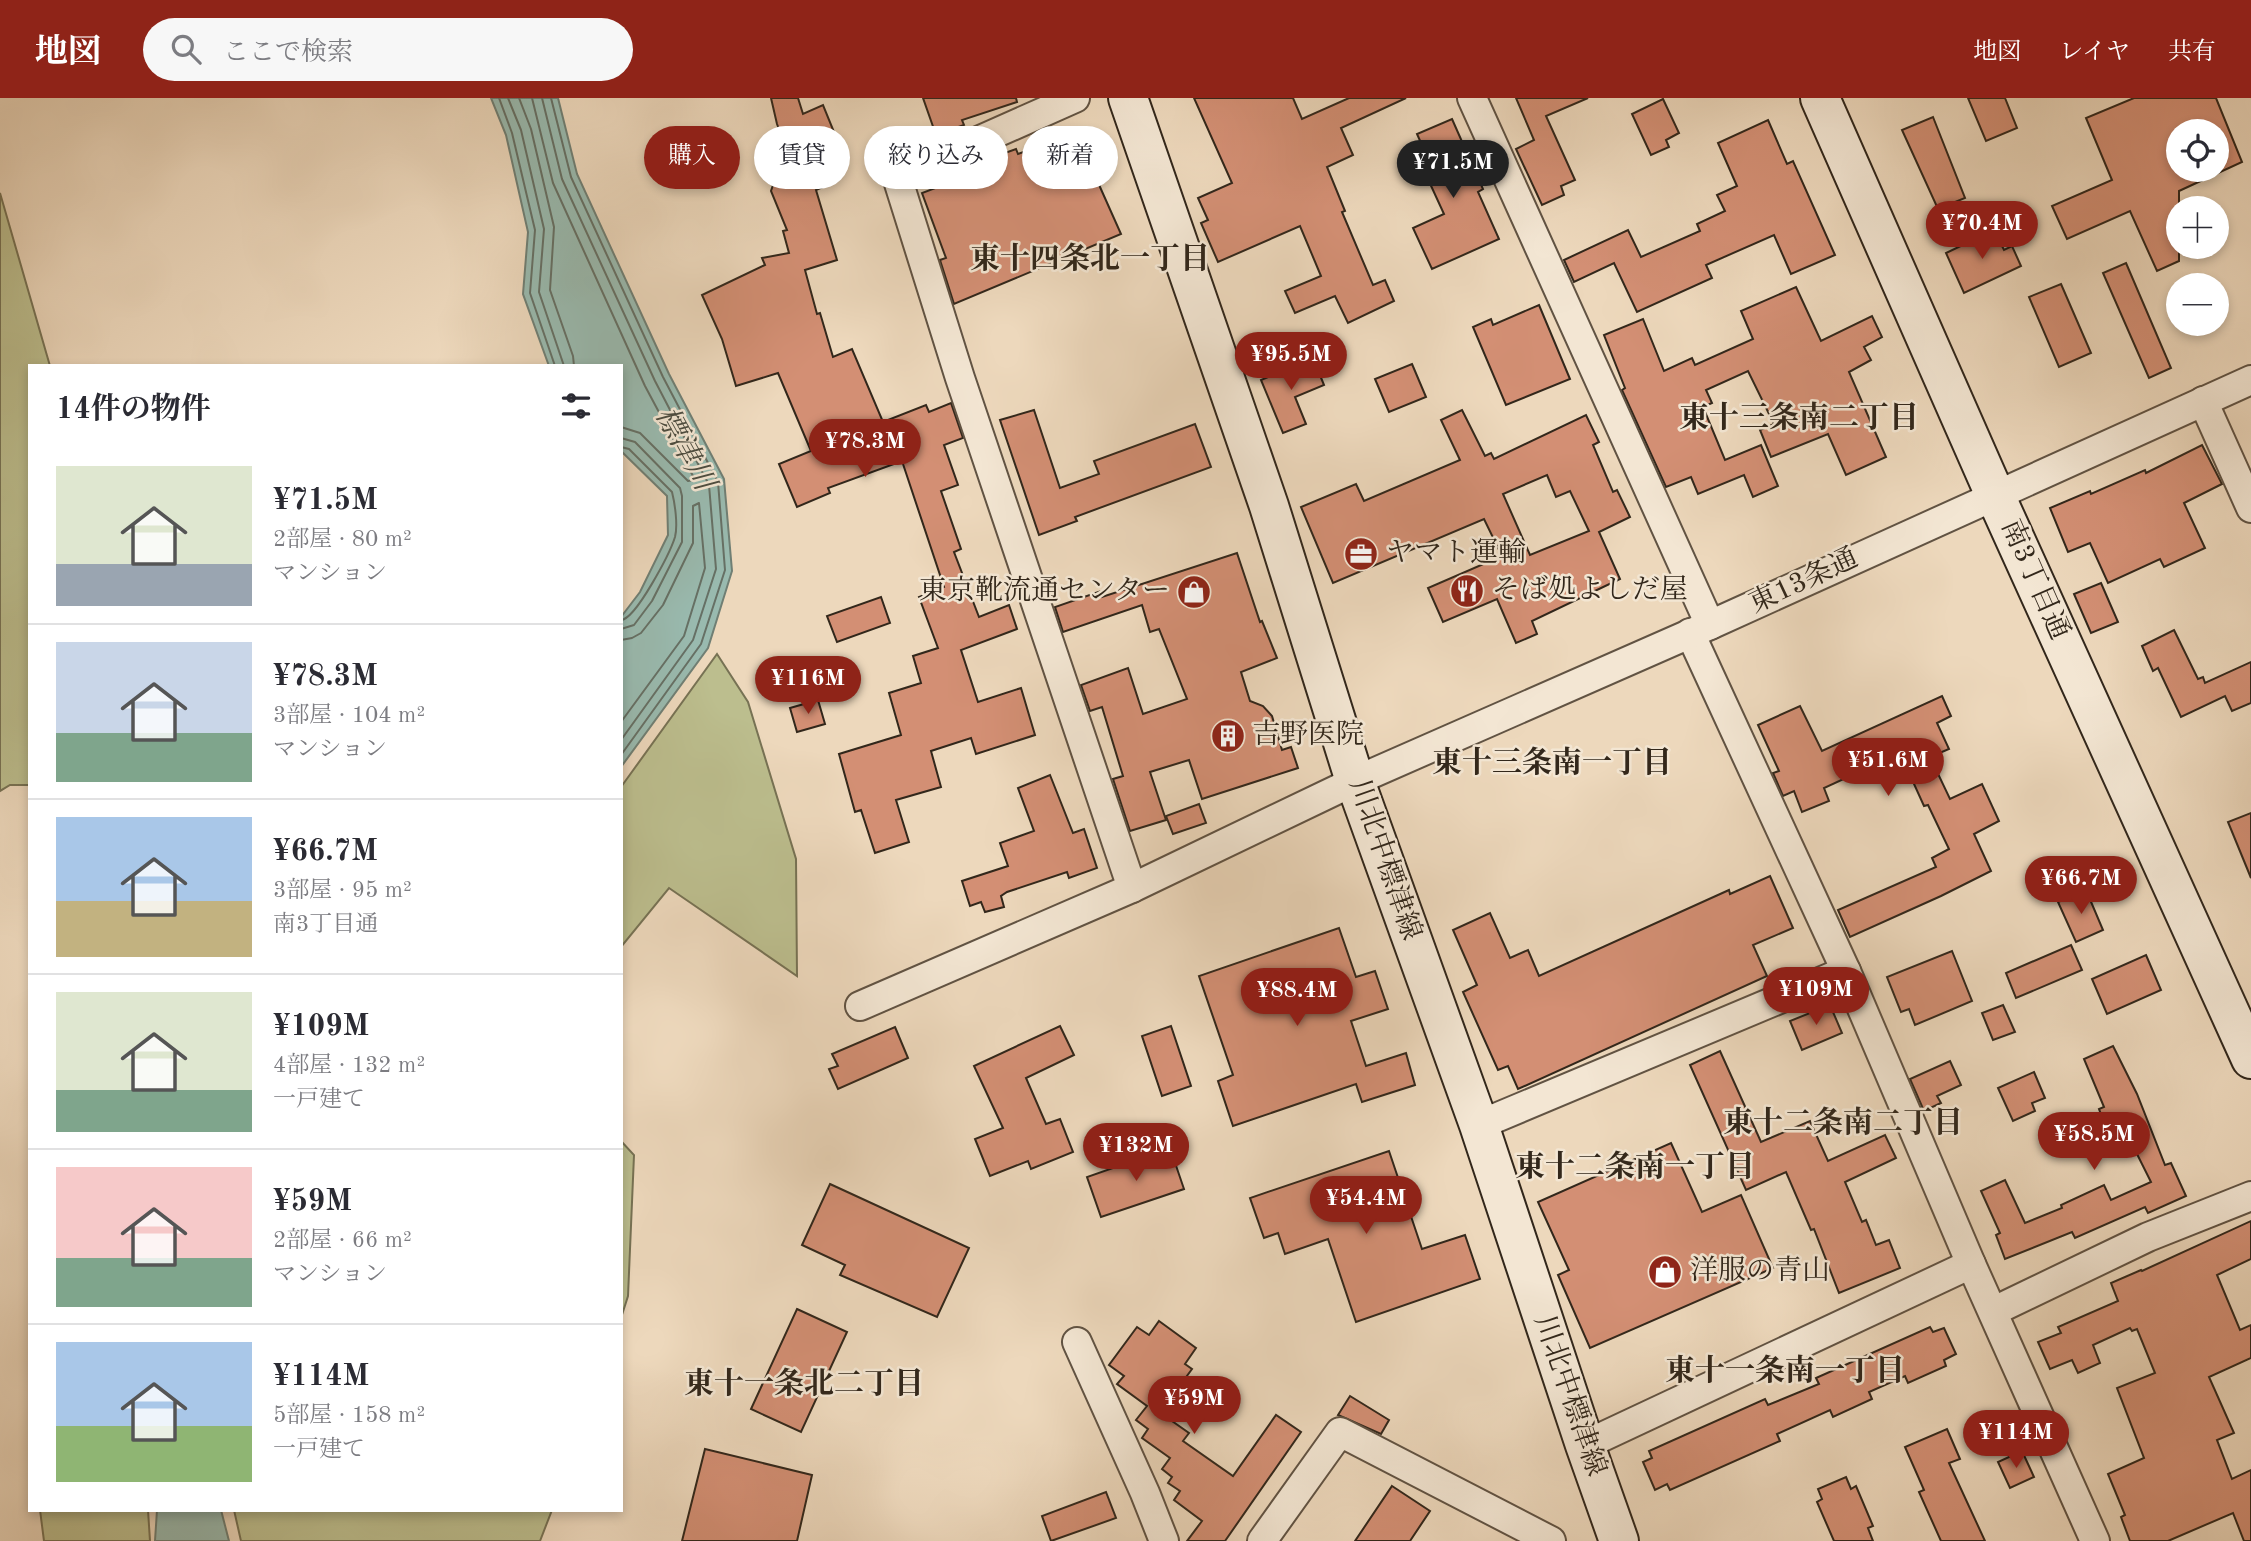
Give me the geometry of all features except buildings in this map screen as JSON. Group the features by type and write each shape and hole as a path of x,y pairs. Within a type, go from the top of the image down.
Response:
{"main road":[{"name":"川北中標津線","path":"1128,98 1269,506 1355,781 1479,1125 1619,1541"},
{"name":"南3丁目通","path":"1820,98 1995,495 2251,1059"}],"street":[{"path":"1075,98 897,177 960,379 1132,888"},
{"path":"1472,98 1971,1264 2095,1541"},
{"name":"東13条通","path":"860,1006 1132,888 1355,781 1700,629 2251,380"},
{"path":"2203,401 2251,508"},
{"path":"1479,1125 1846,971"},
{"path":"1994,1311 2148,1237 2251,1196"},
{"path":"1585,1445 1971,1264"},
{"path":"1077,1342 1164,1541"},
{"path":"1262,1541 1340,1432 1551,1541"}],"green space":[{"path":"0,193 49,364 28,364 28,785 10,785 0,791"},
{"path":"717,654 748,702 796,859 797,976 669,888 623,945 623,784"},
{"path":"623,1143 634,1155 628,1296 623,1312"},
{"path":"40,1512 148,1512 150,1541 44,1541"},
{"path":"234,1512 551,1512 540,1541 241,1541"}],"water":[{"name":"標津川","path":"491,98 558,98 577,174 669,374 724,479 732,571 708,648 623,764 623,614 640,592 668,535 667,496 623,453 623,364 548,364 523,294 528,232 506,135"},
{"path":"157,1512 222,1512 229,1541 155,1541"}],"place":[{"name":"ヤマト運輸","path":"1361,554"},
{"name":"そば処よしだ屋","path":"1467,591"},
{"name":"東京靴流通センター","path":"1194,592"},
{"name":"吉野医院","path":"1228,736"},
{"name":"洋服の青山","path":"1665,1272"}],"district":[{"name":"東十四条北一丁目","path":"1090,260"},
{"name":"東十三条南二丁目","path":"1799,419"},
{"name":"東十三条南一丁目","path":"1552,764"},
{"name":"東十二条南二丁目","path":"1843,1124"},
{"name":"東十二条南一丁目","path":"1635,1168"},
{"name":"東十一条南一丁目","path":"1785,1372"},
{"name":"東十一条北二丁目","path":"804,1385"}]}
